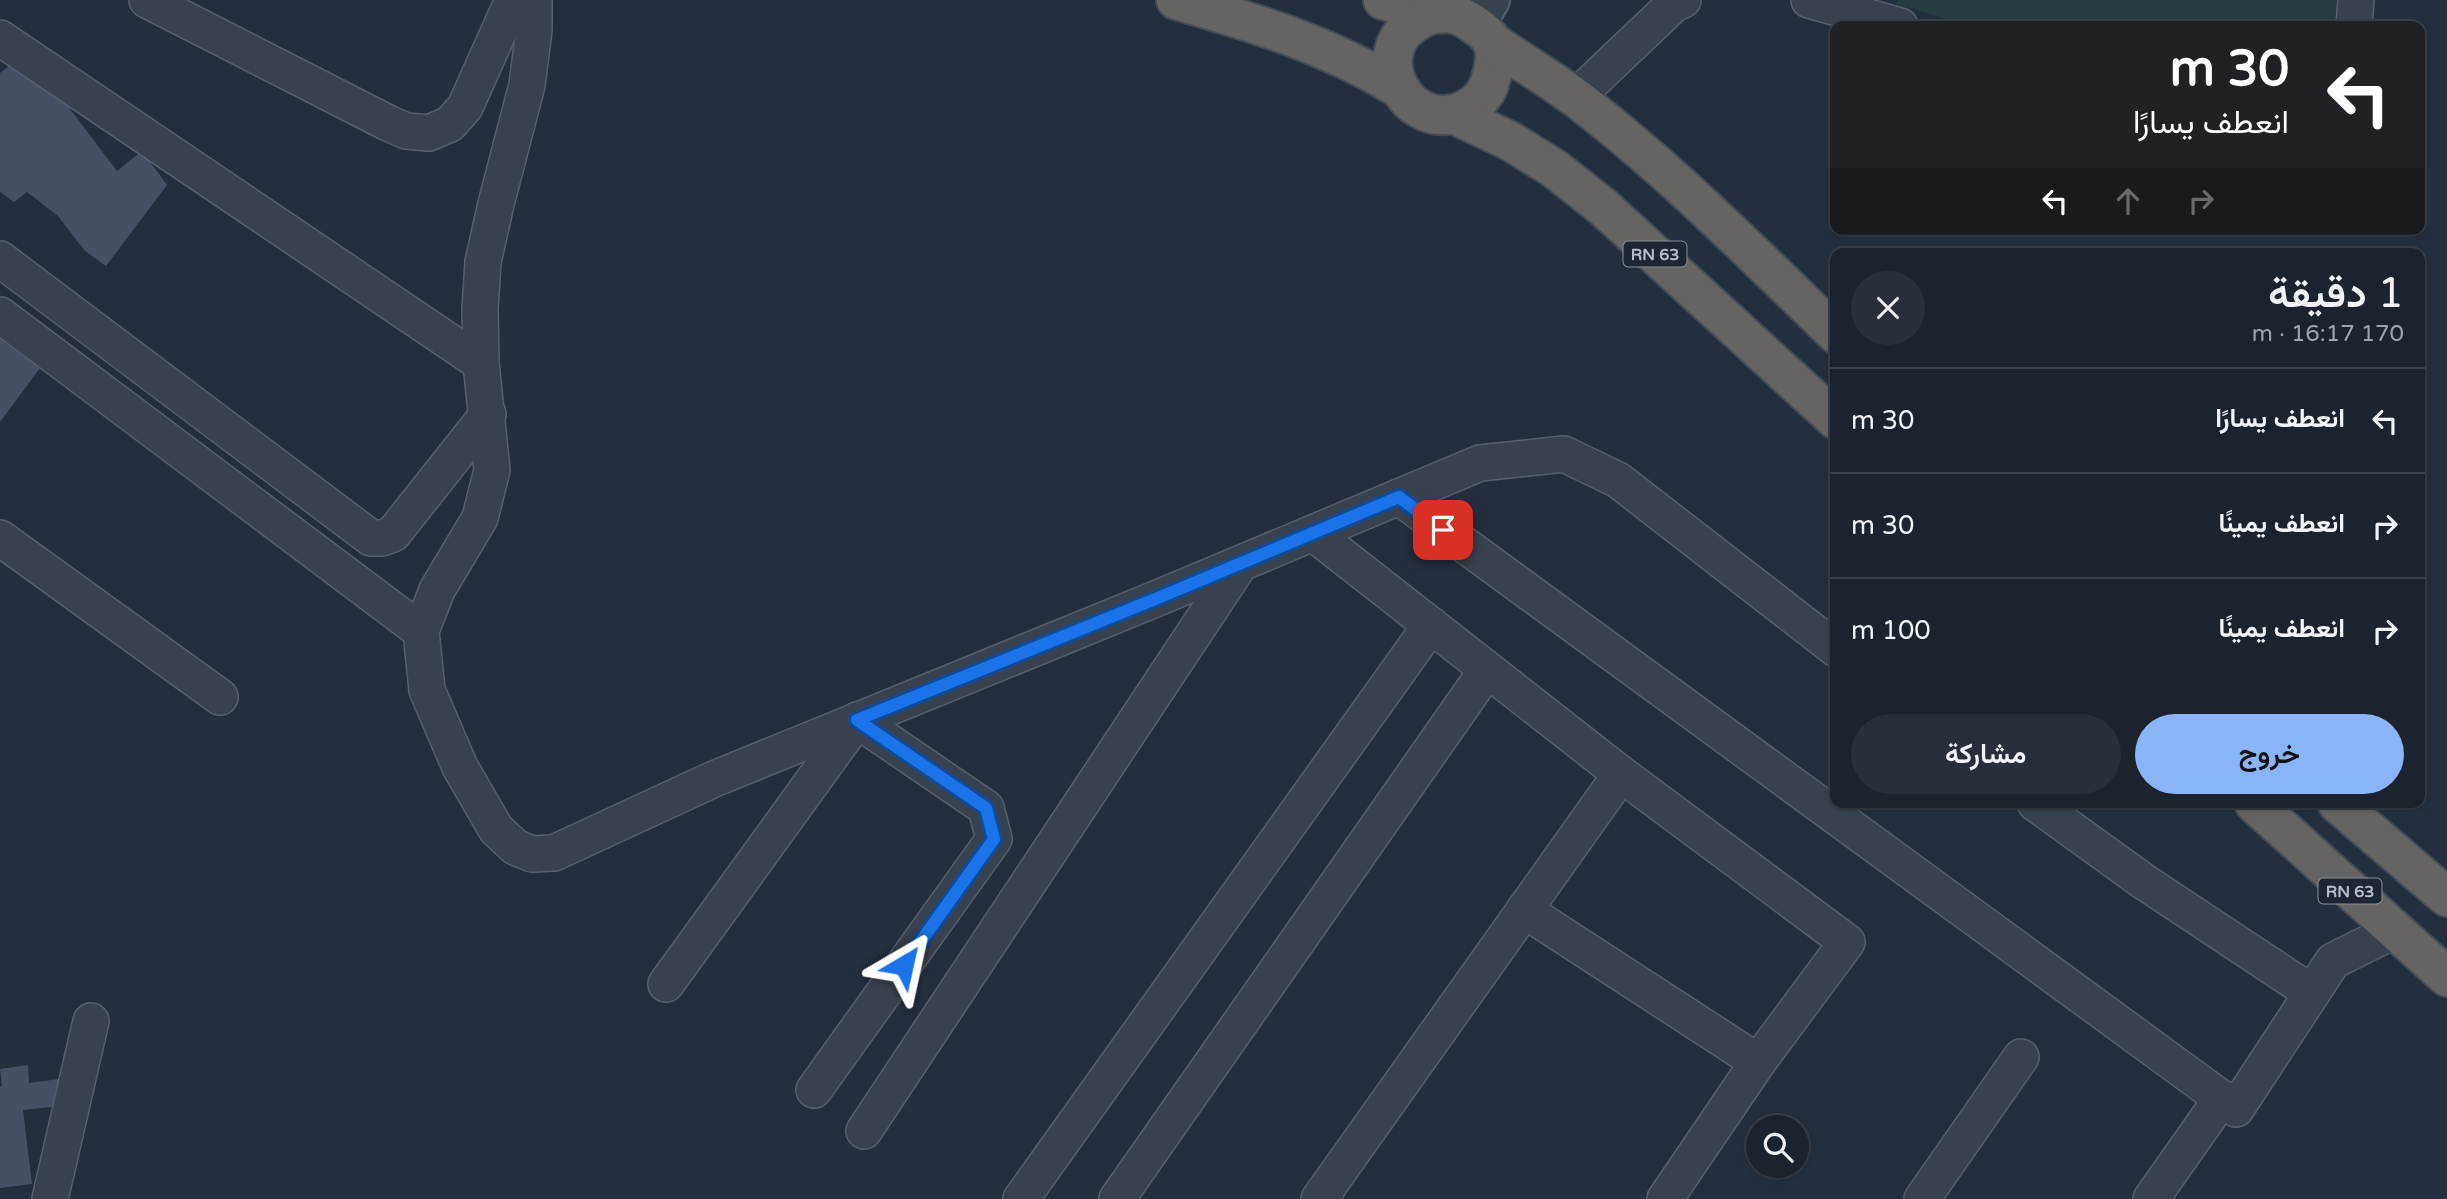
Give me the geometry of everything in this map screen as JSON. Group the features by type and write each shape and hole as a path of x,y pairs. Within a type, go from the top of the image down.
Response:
{"highway":[{"name":"RN 63","path":"1176,0 1265,26 1327,49 1397,86 1412,105 1432,114 1455,115 1510,141 1555,169 1603,206 1830,414"},
{"path":"1383,0 1432,14 1455,14 1486,22 1723,224 1830,328"},
{"path":"1397,86 1392,64 1397,42 1411,24 1432,14"},
{"path":"1455,115 1476,105 1490,87 1495,65 1486,22"},
{"name":"RN 63","path":"2259,808 2447,977"},
{"path":"2343,808 2447,897"}],"street":[{"path":"147,0 388,124 406,131 429,133 450,124 465,107 513,0"},
{"path":"534,0 534,30 527,85 483,262 481,363 492,470 480,518 438,590 421,631 427,690 460,767 496,829 515,848 532,854 554,853 714,779 1480,463 1564,454 1618,480 1830,644"},
{"path":"1575,98 1674,4 1683,0"},
{"path":"1809,0 1882,21"},
{"path":"2354,21 2356,0"},
{"path":"0,38 481,363"},
{"path":"0,259 371,538 393,534 488,414"},
{"path":"0,315 421,631"},
{"path":"1399,497 2236,1109 2333,961 2393,931"},
{"path":"1313,533 1621,774 1847,942 1758,1062 1665,1199"},
{"path":"0,538 220,697"},
{"path":"864,1131 1240,564"},
{"path":"1021,1199 1431,625"},
{"path":"1117,1199 1488,670"},
{"path":"666,984 857,720"},
{"path":"814,1090 994,839 986,808 857,720"},
{"path":"1319,1199 1621,774"},
{"path":"2042,808 2143,881 2312,993"},
{"path":"1524,910 1758,1062"},
{"path":"50,1199 91,1021"},
{"path":"1922,1199 2021,1057"},
{"path":"2151,1199 2222,1098"}],"green space":[{"path":"1898,0 2336,0 2335,21 1953,21 1896,4"}],"building":[{"path":"13,63 64,101 117,171 142,151 167,185 106,266 85,251 58,216 27,192 14,202 0,192 0,73"},
{"path":"0,338 40,368 0,422"},
{"path":"28,1065 29,1083 66,1078 69,1105 23,1110 32,1184 0,1188 0,1069"}],"route":[{"path":"904,965 994,839 986,808 857,720 1399,497 1443,530"}]}
